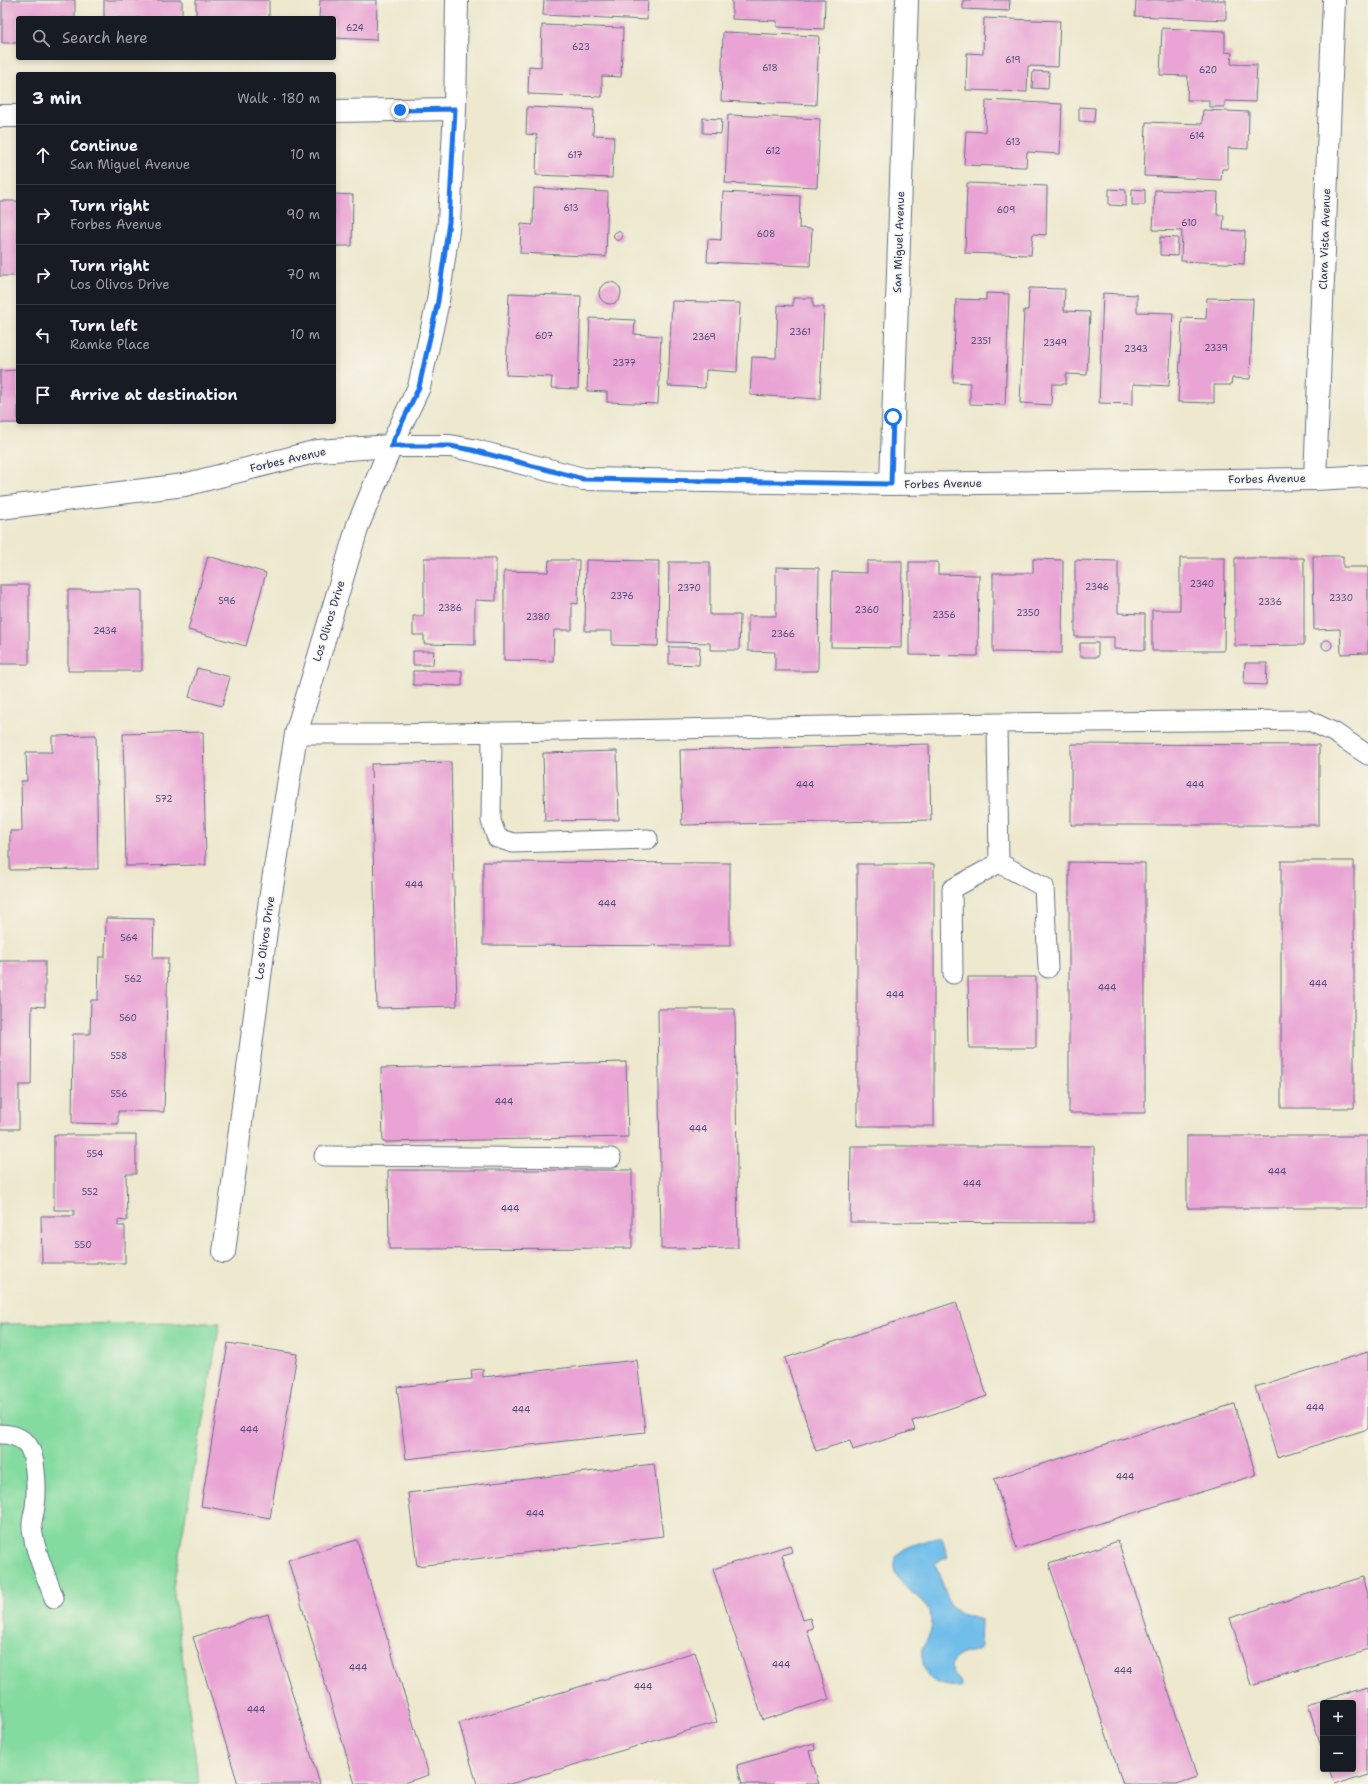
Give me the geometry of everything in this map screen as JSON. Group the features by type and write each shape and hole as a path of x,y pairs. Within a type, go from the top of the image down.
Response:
{"street":[{"name":"Los Olivos Drive","path":"224,1252 270,900 296,734 358,525 391,446 419,387 438,301 449,222 455,109 457,0"},
{"name":"San Miguel Avenue","path":"891,484 907,0"},
{"name":"Clara Vista Avenue","path":"1315,479 1334,0"},
{"path":"336,111 455,109"},
{"path":"0,116 16,116"},
{"name":"Forbes Avenue","path":"0,508 184,485 318,451 391,446 450,446 472,450 583,479 891,484 1315,479 1368,476"}],"lane":[{"path":"296,734 997,723 1308,720 1335,732 1368,755"},
{"path":"997,723 999,862"},
{"path":"492,732 490,821 497,838 513,843 648,839"},
{"path":"999,862 1044,887 1048,968"},
{"path":"953,974 952,889 999,862"},
{"path":"324,1156 611,1158"},
{"path":"0,1434 12,1434 26,1443 33,1458 36,1482 36,1506 32,1526 35,1545 54,1598"}],"green space":[{"path":"220,1323 173,1587 199,1784 0,1784 0,1324"}],"water":[{"path":"941,1536 948,1557 935,1563 950,1605 963,1615 981,1620 980,1650 958,1656 951,1665 954,1676 960,1681 962,1687 948,1686 937,1683 932,1680 925,1670 922,1652 930,1632 932,1619 924,1603 900,1581 894,1566 898,1555 906,1548"}],"building":[{"path":"2,0 75,0 75,16 16,16 16,43 2,43"},
{"path":"104,0 182,0 182,16 104,16"},
{"path":"196,0 269,0 269,16 196,16"},
{"path":"320,0 377,0 376,40 336,38 336,16 319,16"},
{"path":"544,0 648,0 647,20 543,15"},
{"path":"732,0 825,0 824,29 777,27 777,21 732,19"},
{"path":"963,0 1010,0 1009,11 963,9"},
{"path":"1136,0 1226,0 1226,20 1135,16"},
{"path":"984,18 1060,21 1058,67 1028,66 1027,92 966,90 967,53 983,54"},
{"path":"542,25 623,28 621,77 602,76 602,97 528,94 529,66 541,67"},
{"path":"1162,28 1225,31 1225,52 1232,53 1231,64 1257,65 1255,102 1225,101 1225,107 1209,107 1209,100 1187,100 1188,76 1160,75"},
{"path":"723,32 819,36 816,105 721,101"},
{"path":"1033,71 1049,72 1048,89 1032,88"},
{"path":"986,100 1062,104 1060,154 1027,152 1026,167 964,165 966,131 985,132"},
{"path":"527,107 594,110 593,135 614,136 612,178 536,175 537,135 526,134"},
{"path":"1079,107 1095,108 1094,122 1079,121"},
{"path":"1203,110 1249,112 1248,149 1228,148 1228,169 1222,169 1221,180 1144,176 1146,122 1202,124"},
{"path":"728,115 820,119 817,187 725,183"},
{"path":"703,118 722,119 721,134 703,133"},
{"path":"967,183 1047,186 1046,235 1033,234 1031,255 965,253"},
{"path":"534,188 608,192 606,257 520,253 521,224 533,225"},
{"path":"1109,189 1126,190 1126,206 1109,205"},
{"path":"1132,189 1145,190 1145,205 1132,205"},
{"path":"1155,190 1218,192 1217,215 1224,215 1223,230 1245,231 1244,264 1181,261 1182,231 1153,230"},
{"path":"723,192 800,196 799,228 812,229 810,266 707,262 708,239 721,240"},
{"path":"336,194 353,195 352,246 336,246"},
{"path":"0,201 16,201 16,276 0,276"},
{"path":"618,231 623,236 618,241 613,236"},
{"path":"1160,237 1178,238 1177,256 1160,255"},
{"path":"610,282 618,285 621,293 618,301 610,304 602,301 599,293 602,285"},
{"path":"1029,288 1065,289 1064,311 1090,312 1087,375 1066,374 1066,384 1052,384 1051,405 1020,403 1024,310 1028,310"},
{"path":"509,293 581,296 578,389 551,388 552,377 506,375"},
{"path":"986,293 1009,294 1005,405 970,404 970,383 953,382 956,299 986,300"},
{"path":"1103,293 1137,295 1137,312 1173,313 1169,386 1133,384 1133,404 1099,403"},
{"path":"793,298 813,298 813,307 824,307 820,399 750,395 752,357 776,358 778,305 793,306"},
{"path":"1207,298 1253,299 1250,379 1232,378 1231,385 1214,385 1214,403 1178,402 1182,318 1206,319"},
{"path":"672,301 740,303 737,372 706,370 705,388 668,386"},
{"path":"590,318 635,320 634,334 661,336 658,404 607,402 607,392 587,391"},
{"path":"16,370 16,423 0,423 0,371"},
{"path":"208,556 266,573 246,646 188,630"},
{"path":"1313,556 1343,556 1343,567 1368,567 1368,653 1341,654 1340,629 1314,630"},
{"path":"424,558 496,558 496,601 475,600 475,645 424,644 424,635 413,635 413,616 424,616"},
{"path":"1180,558 1225,558 1224,651 1152,651 1152,610 1180,610"},
{"path":"1235,558 1304,558 1304,645 1235,646"},
{"path":"1033,559 1063,560 1062,653 993,652 993,573 1033,573"},
{"path":"549,560 579,560 578,604 572,603 572,630 554,630 553,661 504,660 504,571 548,572"},
{"path":"586,560 659,561 658,646 612,645 612,631 585,631"},
{"path":"1075,560 1118,561 1118,613 1145,614 1145,650 1114,649 1114,637 1075,637"},
{"path":"867,561 902,561 901,648 831,647 832,572 867,573"},
{"path":"669,562 710,562 710,615 740,615 739,650 710,650 710,643 668,642"},
{"path":"909,562 938,562 938,574 979,575 978,656 909,655"},
{"path":"776,567 819,568 818,671 775,671 775,652 748,651 748,616 776,616"},
{"path":"0,585 29,585 29,664 0,664"},
{"path":"68,590 142,590 142,671 68,671"},
{"path":"1327,640 1332,645 1327,650 1322,645"},
{"path":"1080,643 1098,643 1098,657 1080,657"},
{"path":"669,647 700,647 699,665 669,664"},
{"path":"413,651 434,651 433,665 413,665"},
{"path":"1245,663 1267,663 1266,685 1244,684"},
{"path":"197,668 230,677 222,706 189,697"},
{"path":"413,671 462,671 462,686 413,685"},
{"path":"203,732 206,865 126,866 123,734"},
{"path":"96,735 98,869 10,870 10,831 22,831 21,781 27,781 26,752 52,752 52,736"},
{"path":"929,744 931,820 682,825 680,750"},
{"path":"1071,744 1319,745 1319,825 1071,825"},
{"path":"617,751 619,820 545,821 543,753"},
{"path":"451,762 457,1006 377,1008 371,764"},
{"path":"1281,861 1354,861 1354,1108 1281,1108"},
{"path":"483,862 730,863 730,946 483,945"},
{"path":"1069,862 1145,863 1145,1113 1069,1113"},
{"path":"857,864 934,864 934,1126 857,1126"},
{"path":"106,918 154,919 153,958 168,958 164,1112 118,1111 118,1124 72,1123 73,1034 90,1034 91,1000 98,1000 99,957 105,957"},
{"path":"0,961 45,961 45,1007 32,1006 31,1085 19,1085 19,1129 0,1129"},
{"path":"968,977 1036,977 1036,1048 969,1048"},
{"path":"658,1009 735,1009 738,1248 661,1249"},
{"path":"626,1062 628,1137 383,1142 381,1068"},
{"path":"54,1135 136,1135 136,1174 126,1174 127,1221 118,1220 118,1226 125,1226 125,1263 42,1263 41,1216 74,1216 74,1210 54,1210"},
{"path":"1187,1136 1368,1136 1368,1208 1187,1208"},
{"path":"851,1146 1094,1146 1094,1223 850,1222"},
{"path":"388,1170 632,1170 632,1248 389,1249"},
{"path":"956,1302 987,1396 912,1421 915,1430 853,1450 850,1441 816,1451 785,1358"},
{"path":"228,1343 297,1354 270,1518 201,1506"},
{"path":"1368,1352 1368,1429 1277,1457 1255,1387"},
{"path":"637,1360 645,1432 406,1459 397,1387 472,1379 471,1370 483,1369 483,1377"},
{"path":"1234,1404 1256,1475 1017,1549 994,1479"},
{"path":"654,1464 663,1536 417,1566 408,1493"},
{"path":"357,1540 429,1775 400,1784 355,1784 288,1560"},
{"path":"1118,1541 1197,1777 1177,1784 1123,1784 1049,1564"},
{"path":"790,1545 792,1552 782,1555 803,1620 810,1618 813,1628 807,1630 829,1699 763,1720 713,1569"},
{"path":"1363,1577 1368,1594 1368,1649 1251,1685 1230,1618"},
{"path":"268,1614 320,1784 238,1784 193,1637"},
{"path":"695,1652 717,1722 510,1784 477,1784 459,1723"},
{"path":"1368,1687 1368,1772 1333,1783 1329,1772 1356,1772 1356,1700 1327,1700"},
{"path":"1320,1702 1320,1742 1308,1706"},
{"path":"814,1743 815,1750 809,1751 819,1784 742,1784 737,1765"}],"route":[{"path":"400,110 455,109 449,222 438,301 419,387 391,446 450,446 472,450 583,479 891,484 893,417"}]}
